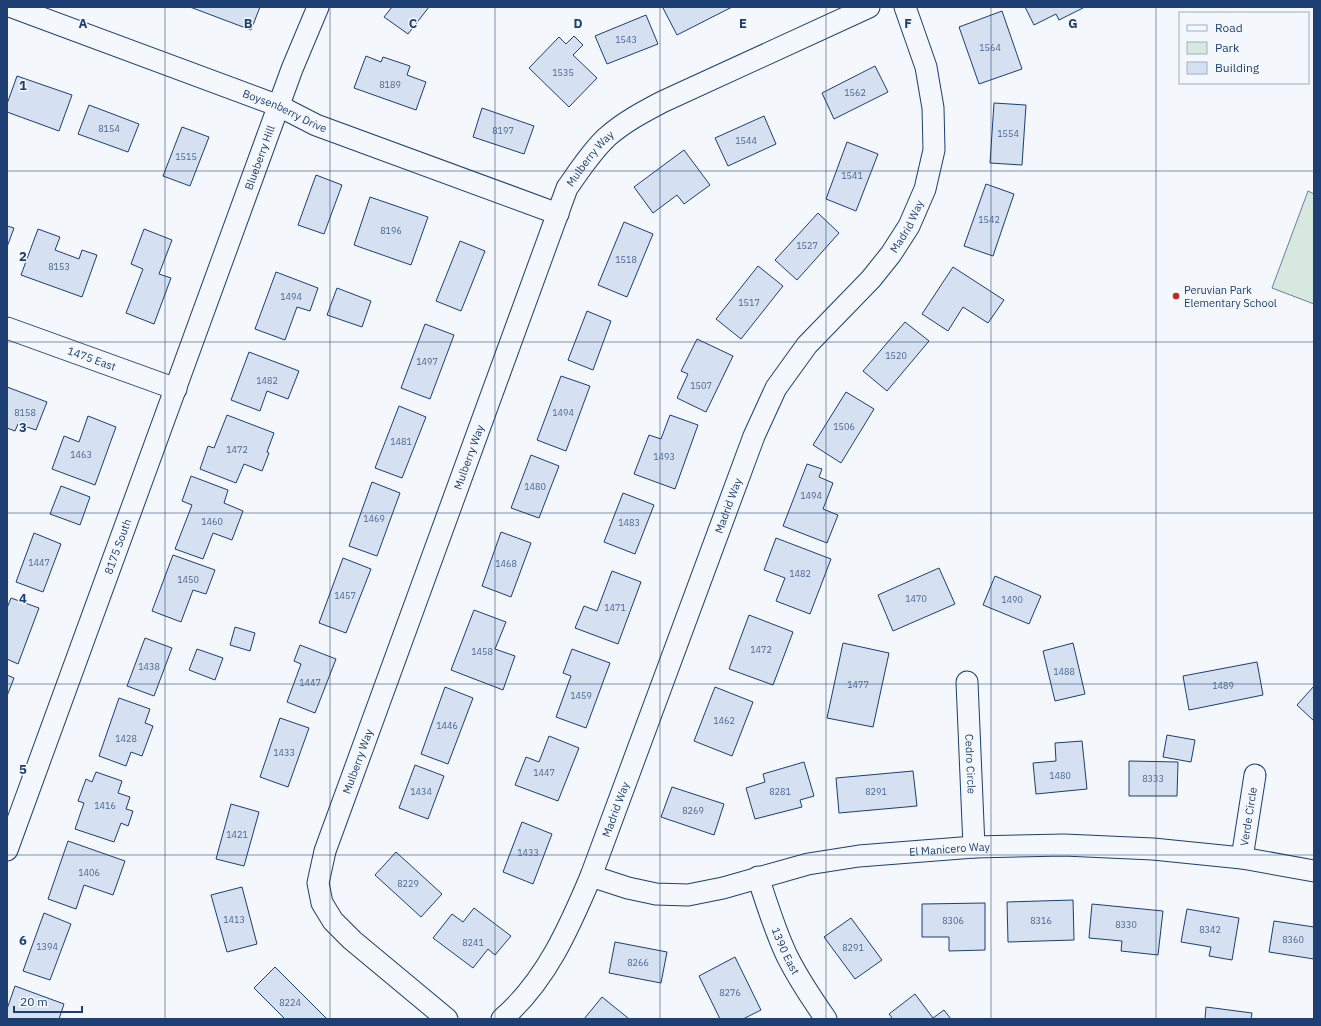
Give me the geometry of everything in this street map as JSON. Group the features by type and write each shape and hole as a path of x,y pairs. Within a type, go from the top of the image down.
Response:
{"street":[{"name":"Blueberry Hill","path":"230,242 292,69 318,7"},
{"name":"Mulberry Way","path":"447,1019 352,940 333,921 322,903 318,883 325,851 567,188 607,137 633,117 662,102 868,7"},
{"name":"Madrid Way","path":"502,1019 513,1010 544,972 570,926 591,876 754,436 776,388 808,345 871,279 891,254 908,226 925,189 934,150 933,108 926,67 905,7"},
{"name":"Boysenberry Drive","path":"19,8 279,106 316,125 558,214"},
{"name":"8175 South","path":"7,850 230,242"},
{"name":"1475 East","path":"7,328 176,389"},
{"name":"Cedro Circle","path":"967,682 974,847"},
{"name":"Verde Circle","path":"1242,858 1255,775"},
{"name":"El Manicero Way","path":"591,876 628,888 656,894 688,895 723,888 808,864 859,856 974,847 1064,845 1153,849 1242,858 1314,871"},
{"name":"1390 East","path":"758,877 787,956 805,989 826,1019"}],"green space":[{"path":"1308,191 1314,194 1314,304 1272,288"}],"building":[{"path":"190,7 260,7 251,30"},
{"path":"392,7 429,7 408,34 384,17"},
{"path":"732,7 677,35 663,8"},
{"path":"1025,7 1083,8 1059,20 1056,14 1034,25"},
{"path":"1002,11 1022,69 979,84 959,27"},
{"path":"646,15 658,44 607,64 595,36"},
{"path":"574,36 583,45 573,55 597,78 569,107 529,68 559,37 566,44"},
{"path":"366,56 381,62 383,57 410,66 407,75 426,82 416,110 354,88"},
{"path":"875,66 888,92 834,119 822,93"},
{"path":"17,76 72,95 59,131 7,112 7,104"},
{"path":"994,103 1026,105 1022,165 990,163"},
{"path":"89,105 139,124 128,152 78,134"},
{"path":"482,108 534,126 524,154 473,137"},
{"path":"764,116 776,144 728,166 715,138"},
{"path":"182,127 209,137 190,186 163,176"},
{"path":"847,142 878,154 856,211 826,199"},
{"path":"684,150 710,185 684,204 677,195 653,213 634,187"},
{"path":"316,175 342,185 324,234 298,225"},
{"path":"986,184 1014,194 993,256 964,246"},
{"path":"370,197 428,217 411,265 354,245"},
{"path":"818,213 839,233 797,280 775,260"},
{"path":"624,222 653,234 627,297 598,285"},
{"path":"7,226 14,228 7,247"},
{"path":"38,229 60,237 55,250 79,259 82,250 97,255 82,297 21,275"},
{"path":"144,229 172,240 159,274 171,278 154,324 126,313 143,269 131,264"},
{"path":"460,241 485,251 461,311 436,301"},
{"path":"758,266 783,286 741,339 716,319"},
{"path":"953,267 1004,300 988,323 963,307 948,331 922,314"},
{"path":"276,272 318,288 310,311 297,307 285,340 255,329"},
{"path":"337,288 371,301 362,327 327,315"},
{"path":"587,311 611,321 593,370 568,360"},
{"path":"905,322 929,341 887,391 863,371"},
{"path":"425,324 454,335 430,399 401,388"},
{"path":"697,339 733,356 706,412 677,398 688,374 681,371"},
{"path":"249,352 299,371 288,399 267,391 260,411 231,400"},
{"path":"561,376 590,386 566,451 537,440"},
{"path":"7,387 47,402 36,430 18,424 15,431 7,428"},
{"path":"846,392 874,409 841,463 813,445"},
{"path":"399,406 426,417 402,478 375,468"},
{"path":"227,415 274,433 267,452 269,453 262,471 244,464 236,483 200,469 208,446 214,448"},
{"path":"670,415 698,425 675,489 634,474 649,435 661,439"},
{"path":"88,416 116,427 95,485 52,469 64,436 79,442"},
{"path":"531,455 559,466 539,518 511,508"},
{"path":"807,464 822,469 819,477 833,483 823,509 838,515 827,543 783,526"},
{"path":"191,476 228,490 224,503 243,511 232,540 213,533 203,559 175,549 192,505 182,501"},
{"path":"372,482 400,493 377,556 349,546"},
{"path":"61,486 90,497 80,525 50,514"},
{"path":"623,493 654,505 635,554 604,542"},
{"path":"501,532 531,543 511,597 482,586"},
{"path":"34,533 61,544 43,592 16,582"},
{"path":"776,538 831,559 810,614 776,601 785,578 764,570"},
{"path":"173,555 215,570 206,594 193,590 181,622 152,611"},
{"path":"343,558 371,569 346,633 319,623"},
{"path":"939,568 955,604 893,631 878,595"},
{"path":"612,571 641,582 618,644 575,628 584,606 597,611"},
{"path":"995,576 1041,596 1029,624 983,605"},
{"path":"11,598 39,608 18,664 7,659 7,608"},
{"path":"474,610 506,622 495,649 515,656 503,690 451,670"},
{"path":"749,615 793,632 773,685 729,669"},
{"path":"235,627 255,633 250,651 230,645"},
{"path":"145,638 172,648 154,696 127,686"},
{"path":"843,643 889,653 873,727 827,718"},
{"path":"1073,643 1085,694 1055,701 1043,651"},
{"path":"300,645 336,659 315,713 287,702 301,664 294,661"},
{"path":"197,649 223,658 215,680 189,670"},
{"path":"572,649 610,663 586,728 556,717 571,676 563,673"},
{"path":"1257,662 1263,695 1189,710 1183,676"},
{"path":"7,675 14,678 7,696"},
{"path":"1314,686 1314,721 1297,705"},
{"path":"445,687 473,698 448,764 421,754"},
{"path":"715,687 753,702 732,756 694,741"},
{"path":"119,698 150,709 145,723 153,726 142,756 131,752 126,766 99,756"},
{"path":"280,718 309,728 288,787 260,777"},
{"path":"1167,735 1195,740 1191,762 1163,757"},
{"path":"549,736 579,748 558,801 515,785 526,757 539,762"},
{"path":"1082,741 1087,789 1036,794 1033,763 1056,761 1055,743"},
{"path":"1129,761 1178,762 1177,796 1129,796"},
{"path":"804,762 814,796 800,800 802,807 755,819 746,788 765,782 763,774"},
{"path":"415,765 444,776 428,819 399,808"},
{"path":"913,771 917,806 839,813 836,778"},
{"path":"96,772 122,781 118,793 130,797 126,809 133,811 128,826 121,823 114,842 75,829 84,803 78,801 86,779 92,782"},
{"path":"672,787 724,804 714,835 661,817"},
{"path":"231,804 259,812 244,866 216,859"},
{"path":"522,822 552,834 533,884 503,872"},
{"path":"68,841 125,861 113,895 84,885 76,909 48,899"},
{"path":"396,852 442,894 421,917 375,875"},
{"path":"242,887 257,944 227,952 211,895"},
{"path":"1073,900 1074,940 1008,942 1007,902"},
{"path":"985,903 985,950 949,951 949,937 922,937 922,904"},
{"path":"1092,904 1163,911 1158,955 1121,951 1122,941 1089,938"},
{"path":"474,908 511,936 495,955 488,949 473,968 433,938 452,914 463,922"},
{"path":"1187,909 1239,918 1232,960 1209,956 1211,947 1181,942"},
{"path":"44,913 71,924 50,980 23,971"},
{"path":"851,918 882,960 855,979 824,937"},
{"path":"1274,921 1314,927 1314,959 1269,952"},
{"path":"615,942 667,952 661,983 609,973"},
{"path":"735,957 761,1010 743,1019 720,1019 699,976"},
{"path":"275,967 326,1018 285,1019 254,988"},
{"path":"15,986 64,1004 59,1019 7,1019 7,1009"},
{"path":"915,994 933,1018 944,1010 951,1019 893,1019 889,1014"},
{"path":"602,997 628,1018 584,1019"},
{"path":"1206,1007 1252,1013 1251,1019 1205,1019"}],"place":[{"name":"Peruvian Park Elementary School","path":"1176,296"}]}
